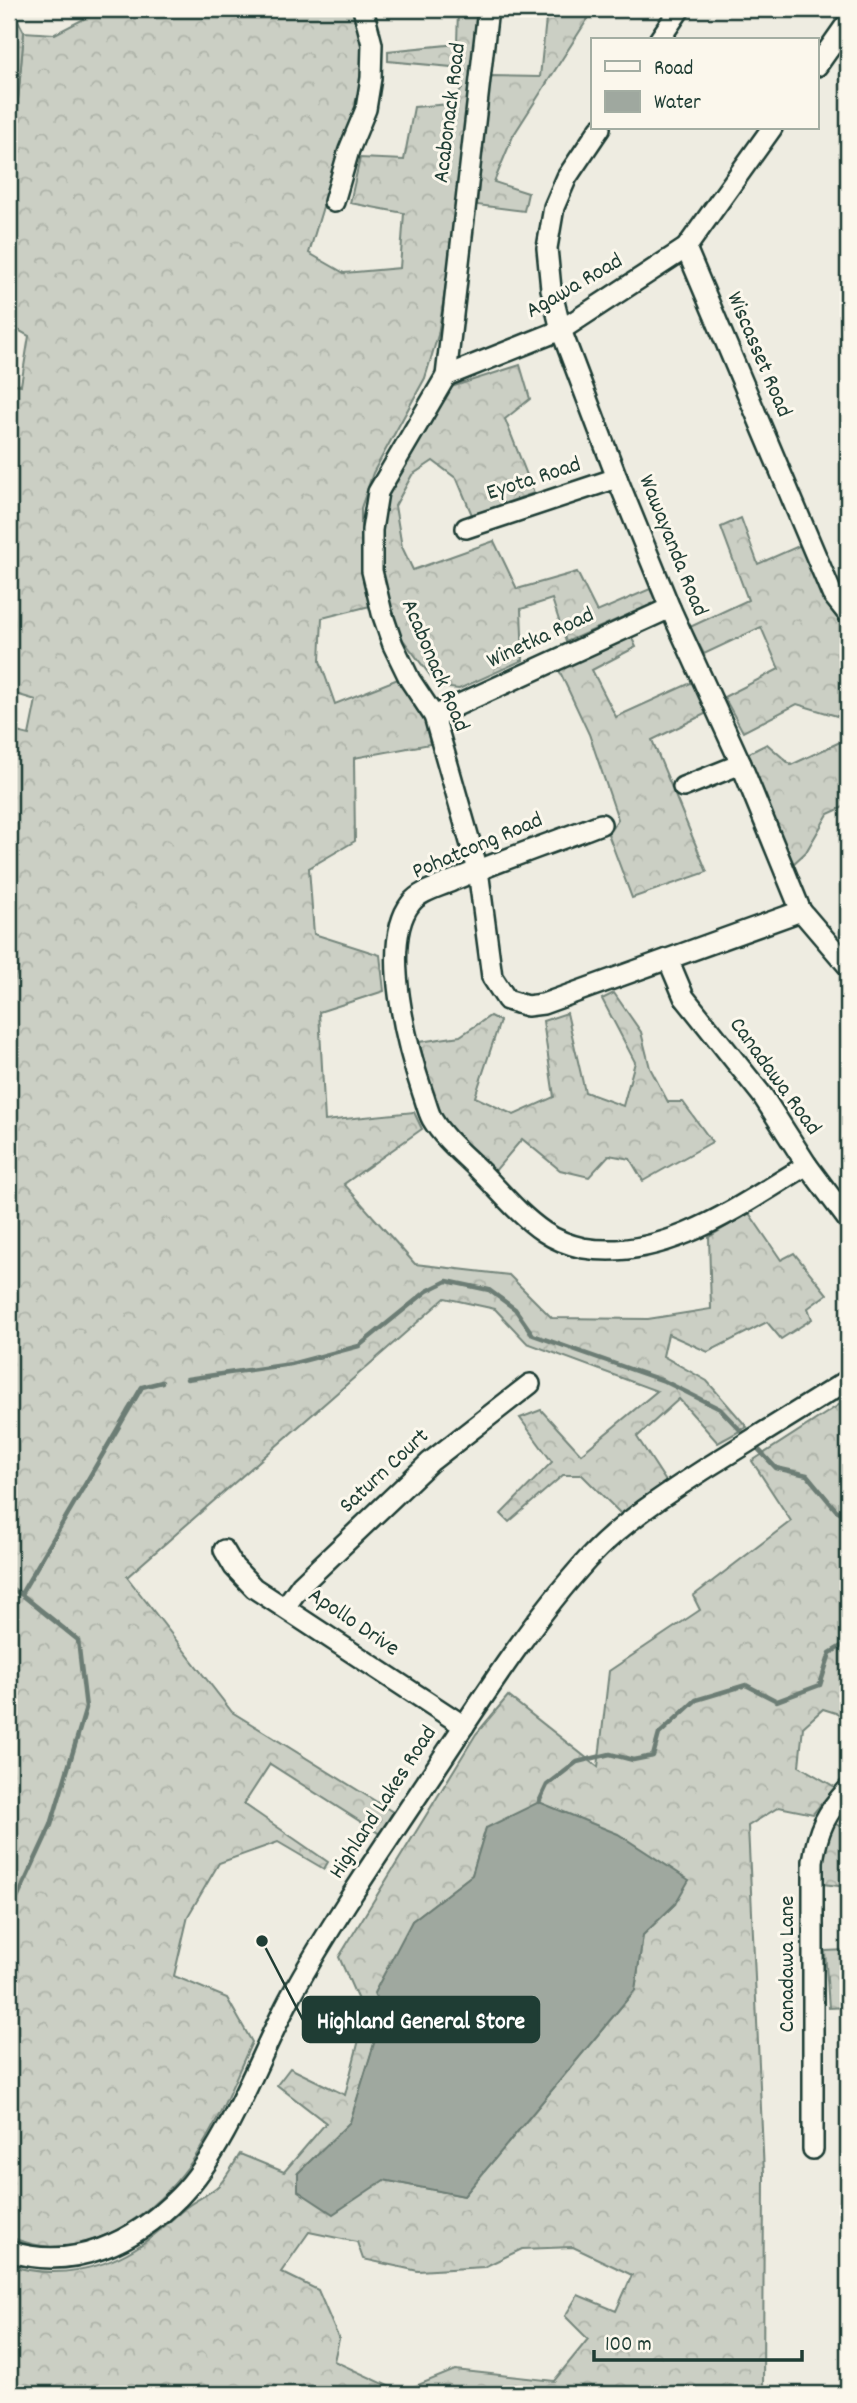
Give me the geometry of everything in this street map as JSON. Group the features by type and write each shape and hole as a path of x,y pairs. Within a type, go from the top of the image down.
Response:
{"street":[{"path":"334,202 349,150 366,109 371,78 372,44 363,9"},
{"name":"Acabonack Road","path":"488,9 446,376 378,492 372,530 372,571 393,645 410,680 434,716 478,870 489,965 495,985 507,1000 527,1006 543,1004 801,911"},
{"path":"660,38 680,9"},
{"path":"818,65 848,22"},
{"name":"Wawayanda Road","path":"599,130 567,177 554,207 547,248 551,289 561,330 670,608 741,764 801,911 848,966"},
{"path":"686,248 771,130"},
{"name":"Agawa Road","path":"446,376 561,330 686,248"},
{"name":"Wiscasset Road","path":"686,248 832,594 848,614"},
{"name":"Eyota Road","path":"466,528 617,478"},
{"name":"Winetka Road","path":"434,716 670,608"},
{"path":"683,788 741,764"},
{"name":"Pohatcong Road","path":"601,824 478,870 419,896 404,914 398,933 397,952 402,1014 413,1064 432,1119 526,1218 564,1243 586,1248 620,1248 656,1243 693,1231 807,1165"},
{"name":"Canadawa Road","path":"668,959 684,997 762,1095 807,1165 848,1220"},
{"name":"Highland Lakes Road","path":"9,2251 54,2259 77,2257 135,2233 183,2193 206,2162 223,2132 274,2030 321,1945 464,1726 545,1611 589,1558 664,1495 848,1380"},
{"name":"Saturn Court","path":"285,1607 301,1585 430,1462 530,1384"},
{"name":"Apollo Drive","path":"224,1550 234,1567 254,1588 464,1726"},
{"name":"Canadawa Lane","path":"813,2149 813,1861 817,1835 831,1808 848,1790"}],"green space":[{"path":"9,9 12,9 24,32 15,134 9,154"},
{"path":"103,9 354,9 361,44 362,80 355,111 342,144 309,253 344,273 400,268 404,213 350,203 360,158 404,160 414,107 450,104 462,89 462,68 388,61 388,51 457,44 458,9 482,9 476,67 466,112 455,229 438,335 425,378 373,473 361,508 361,569 370,606 322,618 320,661 335,704 398,679 424,716 430,744 354,758 355,841 309,868 314,934 380,955 384,991 319,1012 325,1121 414,1112 422,1129 344,1184 415,1264 509,1275 552,1318 648,1319 711,1309 709,1237 749,1213 781,1260 794,1253 827,1294 808,1308 812,1319 781,1339 767,1322 708,1352 668,1334 663,1356 707,1381 747,1427 718,1443 679,1399 637,1437 667,1483 621,1514 582,1475 563,1475 509,1522 501,1514 552,1462 520,1418 541,1410 581,1454 657,1391 527,1343 495,1309 445,1298 127,1577 232,1712 393,1812 380,1834 270,1764 244,1804 328,1862 324,1869 278,1842 219,1863 188,1916 174,1976 227,1998 252,2042 226,2101 195,2157 152,2205 117,2230 97,2239 56,2247 9,2237 9,1000 18,967 9,961 9,930 17,922 14,898 9,898 9,730 29,735 36,700 9,692 9,652 14,624 9,572 9,463 17,410 9,407 9,383 21,385 29,336 9,325 9,154 15,134 24,32 55,34"},
{"path":"547,9 594,9 513,136 494,182 528,193 524,211 477,205 490,76 540,77"},
{"path":"520,365 530,399 505,419 534,493 472,515 457,479 433,461 412,475 395,506 402,547 413,570 494,541 517,589 577,572 597,612 650,589 657,602 566,642 552,599 521,609 523,660 459,689 439,687 401,637 390,613 380,571 381,530 388,493 451,387"},
{"path":"741,518 758,564 801,545 832,612 848,630 848,805 828,814 806,852 792,865 747,754 767,744 791,765 840,742 840,717 797,704 743,732 724,697 779,669 761,627 704,654 690,627 748,600 721,527"},
{"path":"631,636 636,647 592,670 616,717 695,681 709,712 652,740 707,872 632,898 608,834 618,819 589,734 559,670"},
{"path":"614,993 641,1032 650,1068 668,1102 683,1102 712,1142 643,1181 630,1159 609,1155 589,1177 560,1170 522,1139 495,1171 468,1152 438,1114 419,1042 460,1036 490,1016 500,1021 475,1097 514,1115 554,1097 543,1021 567,1013 585,1092 623,1106 635,1062 602,999"},
{"path":"848,1399 848,1717 823,1709 803,1727 799,1766 835,1787 813,1814 779,1807 748,1826 764,2173 763,2394 9,2394 9,2265 43,2272 60,2272 95,2266 127,2253 153,2236 188,2206 215,2189 240,2154 284,2172 326,2123 277,2085 290,2068 345,2095 365,2016 339,1957 476,1734 508,1696 598,1767 609,1671 700,1610 693,1596 791,1521 752,1461","holes":["486,1828 675,1904 643,1935 635,1990 464,2196 384,2180 298,2173 350,2123 412,1921 472,1875","309,2232 357,2242 363,2259 418,2271 484,2267 522,2249 573,2247 632,2275 616,2311 578,2295 565,2316 588,2339 554,2381 455,2370 401,2392 334,2361 339,2339 318,2290 281,2272"]},
{"path":"834,1823 848,1831 848,1887 823,1884 825,1845"},
{"path":"848,1950 848,2007 829,2008 825,1951"}],"water":[{"path":"539,1802 618,1834 689,1880 675,1904 643,1935 635,1990 464,2196 384,2180 333,2214 298,2191 298,2173 350,2122 383,2014 374,1993 412,1921 472,1875 486,1828"}],"waterway":[{"path":"187,1379 291,1364 359,1346 427,1291 447,1281 489,1290 515,1309 533,1335 664,1381 720,1409 742,1432"},
{"path":"9,1587 21,1594 142,1387 162,1382"},
{"path":"759,1450 776,1468 807,1475 836,1510 848,1516"},
{"path":"9,2003 14,1905 51,1825 86,1708 78,1640 21,1594"},
{"path":"539,1802 547,1785 577,1762 610,1754 633,1760 653,1756 659,1734 696,1700 746,1685 777,1701 820,1685 830,1653 848,1642"}],"place":[{"name":"Highland General Store","path":"262,1941"}]}
